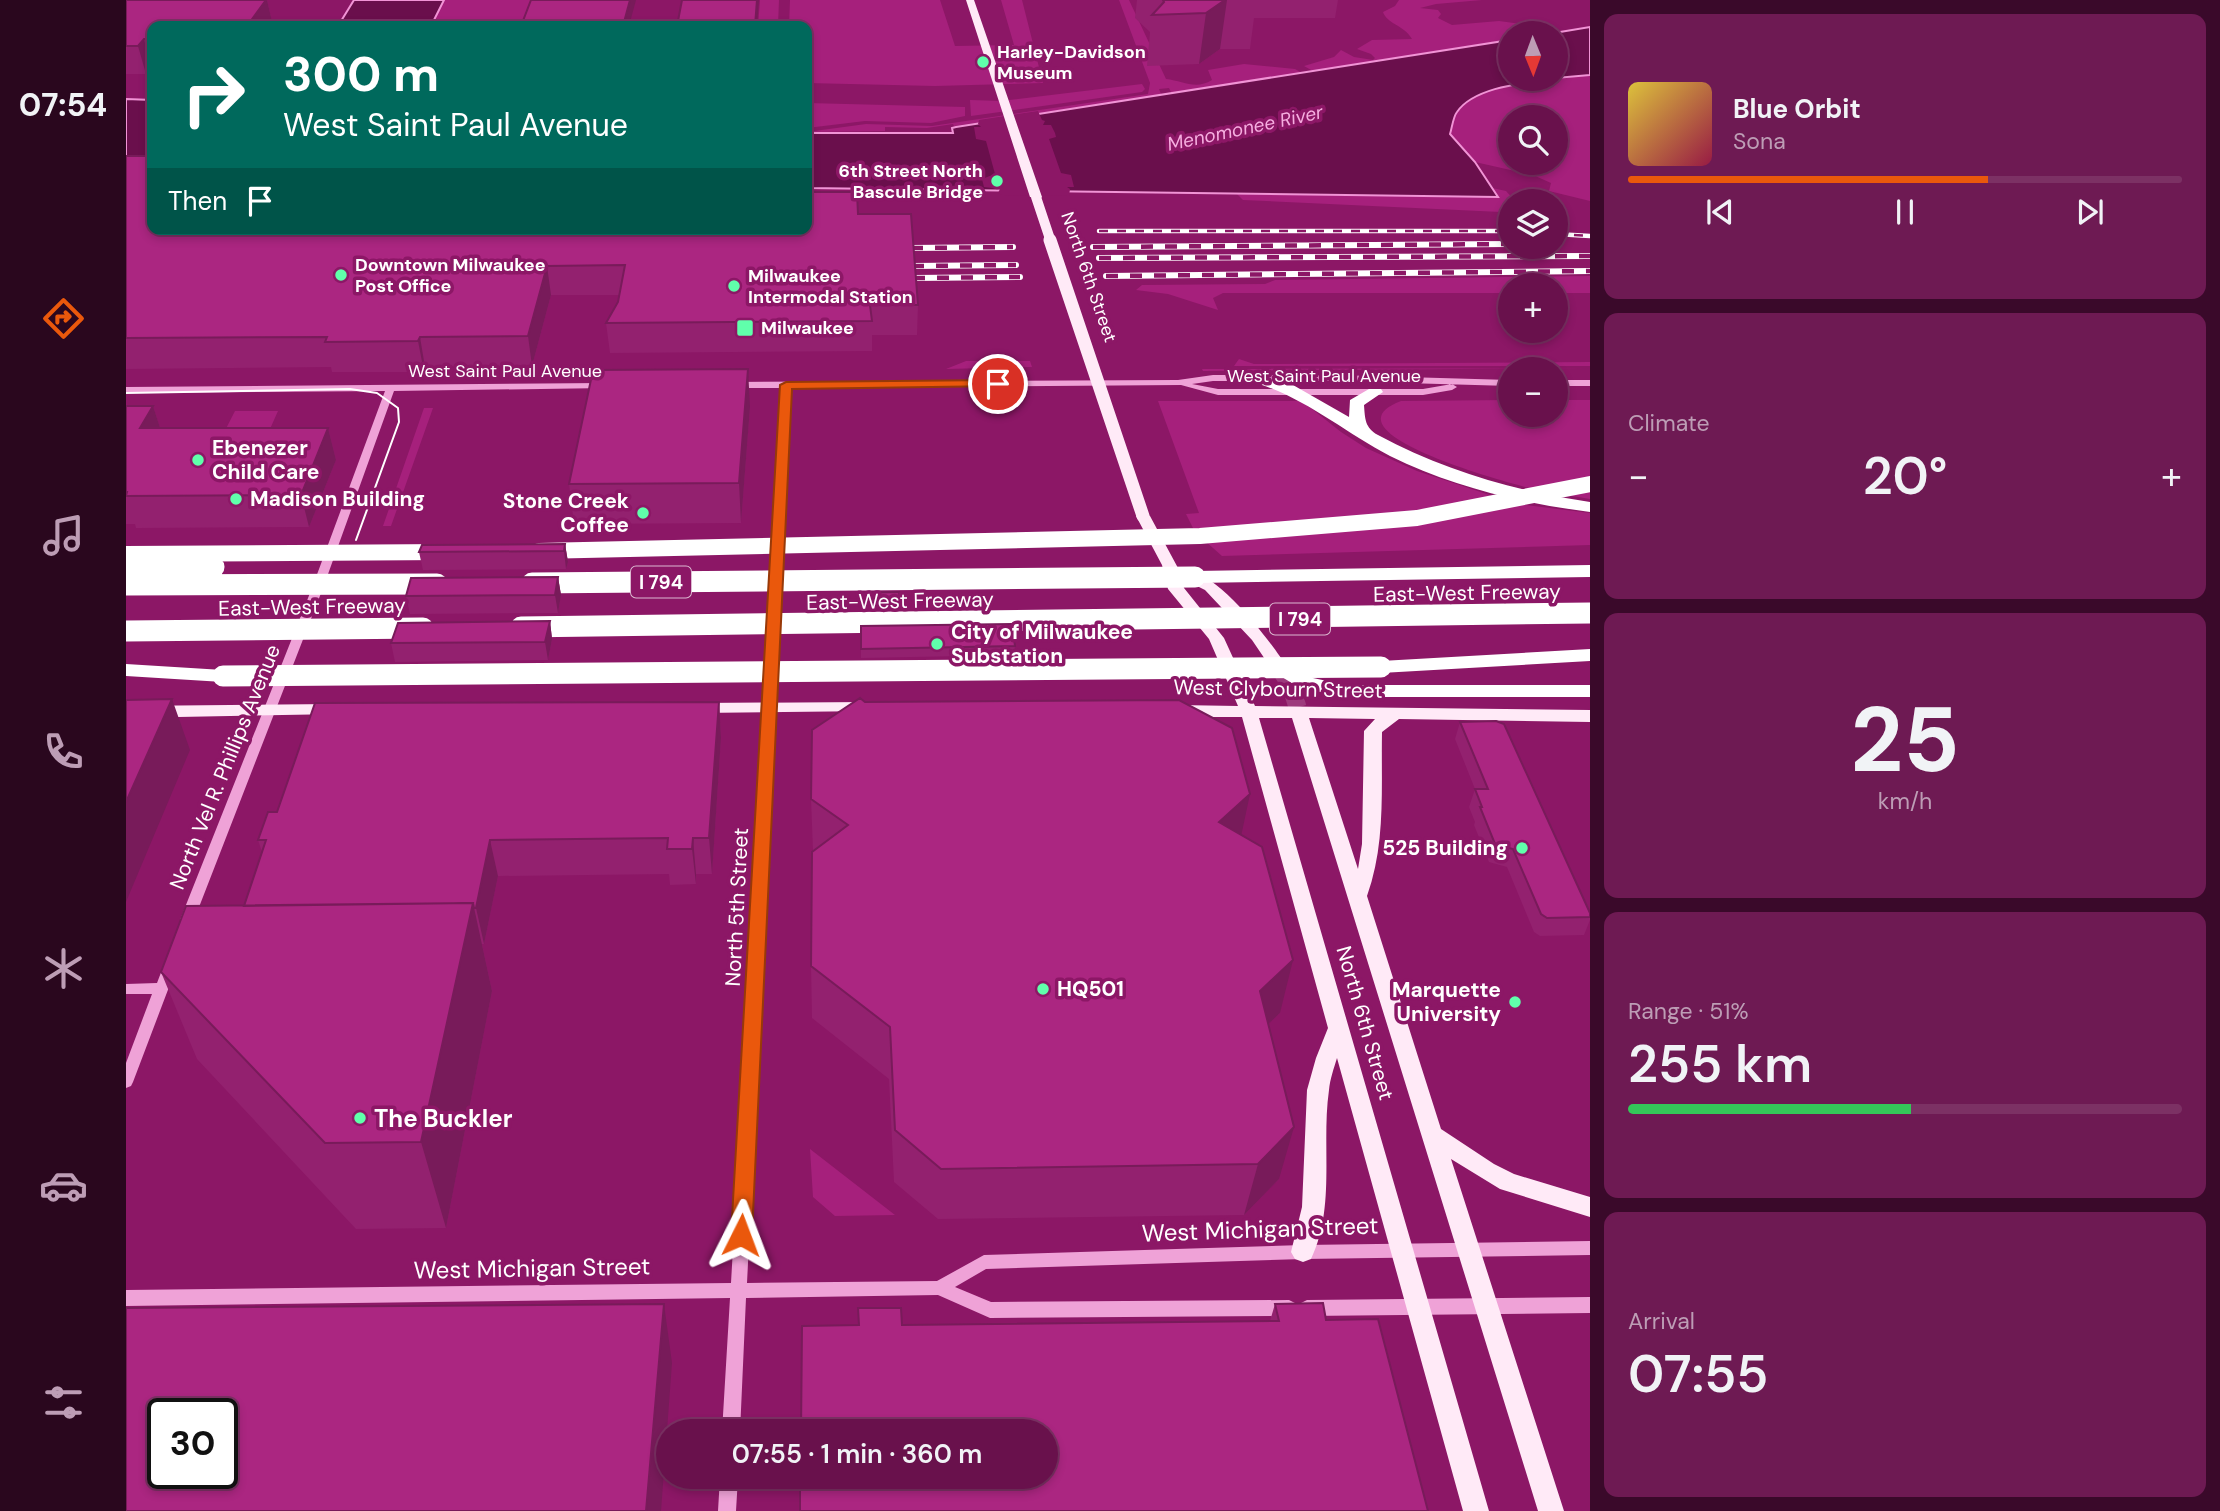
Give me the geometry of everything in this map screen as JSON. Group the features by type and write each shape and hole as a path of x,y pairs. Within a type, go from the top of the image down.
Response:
{"highway":[{"path":"1255,378 1282,384 1300,392 1363,433 1405,456 1481,484 1551,501 1590,506"},
{"path":"1363,433 1357,421 1356,403 1375,392"},
{"path":"1467,509 1590,471"},
{"path":"514,552 1200,536 1331,527 1467,509 1590,484"},
{"path":"126,554 472,553 126,571"},
{"name":"East-West Freeway","path":"511,583 1481,575 1590,569"},
{"name":"East-West Freeway","path":"126,585 456,583"},
{"name":"East-West Freeway","path":"499,627 1590,614"},
{"name":"East-West Freeway","path":"126,631 443,628"},
{"path":"1381,667 1590,655"},
{"path":"1279,667 1307,683 1346,691 1590,691"},
{"path":"126,677 1381,667 1590,668"},
{"path":"126,670 223,677"}],"main road":[{"name":"North 6th Street","path":"970,0 1143,516 1170,565 1176,589 1216,638 1249,712 1476,1511"},
{"path":"1170,565 1210,587 1258,636 1279,667"},
{"path":"681,708 889,707"},
{"path":"126,712 351,710"},
{"name":"West Clybourn Street","path":"1164,710 1590,716"},
{"name":"North 6th Street","path":"1299,712 1552,1511"},
{"path":"1357,897 1368,867 1371,844 1373,731 1384,720 1397,713"},
{"path":"1303,1252 1313,1207 1318,1090 1339,1027"},
{"path":"1433,1135 1486,1171 1508,1182 1590,1207"}],"street":[{"name":"West Saint Paul Avenue","path":"723,386 1178,383 1213,378 1407,378 1498,383"},
{"name":"West Saint Paul Avenue","path":"1178,383 1219,392 1423,392 1470,383"},
{"path":"1568,383 1590,383"},
{"name":"North 5th Street","path":"732,1419 786,385"},
{"name":"West Saint Paul Avenue","path":"126,390 613,386"},
{"name":"North Vel R. Phillips Avenue","path":"183,933 338,536 391,387"},
{"path":"126,1082 173,958"},
{"path":"126,989 162,988"},
{"name":"West Michigan Street","path":"939,1288 984,1262 1303,1252 1590,1248"},
{"name":"West Michigan Street","path":"126,1298 939,1288 990,1310 1590,1305"},
{"path":"727,1511 728,1489"}],"shaded area":[{"path":"444,0 540,0 533,21 434,21"},
{"path":"760,0 779,0 778,21 758,21"},
{"path":"790,0 940,0 955,46 1014,45 1001,0 1022,0 1043,83 935,86 812,83 812,21 789,21"},
{"path":"1119,0 1129,0 1166,79 1189,84 1206,83 1212,80 1208,70 1244,64 1295,69 1302,73 1172,94 1169,88 1159,89 1161,94 1147,97 954,126 885,127 885,131 812,132 866,124 932,126 1148,94 1150,83"},
{"path":"1399,0 1482,0 1420,8 1438,10 1441,14 1438,18 1452,25 1498,21 1498,41 1313,71 1304,66 1334,57 1341,50 1354,57 1373,60 1375,58 1371,54 1357,49 1372,40 1412,39 1385,16 1383,12 1395,6"},
{"path":"1590,75 1590,201 1568,196 1568,189 1550,189 1551,183 1533,175 1568,175 1568,105 1498,105 1498,167 1475,162 1450,134 1456,113 1480,95 1498,88 1498,91 1568,91 1568,77"},
{"path":"1142,84 1145,89 1142,92 971,116 970,100 1001,101"},
{"path":"812,103 965,107 965,116 931,123 865,121 812,127"},
{"path":"1492,188 1498,189 1498,212 1243,200 1237,194 1497,197"},
{"path":"1568,276 1590,276 1590,293 1568,293"},
{"path":"1498,277 1498,293 1223,293 1213,298 1218,310 1168,294 1136,290 1142,285 1265,284 1275,280"},
{"path":"1239,359 1254,364 1498,363 1498,366 1234,366"},
{"path":"966,361 1030,361 1032,367 946,369"},
{"path":"1568,362 1590,362 1590,366 1568,366"},
{"path":"1498,368 1203,371 1202,369"},
{"path":"1498,400 1498,427 1568,427 1568,400 1590,400 1590,499 1499,480 1432,457 1403,442 1385,428 1382,414 1401,401"},
{"path":"1158,401 1302,401 1366,448 1417,471 1517,504 1590,513 1590,545 1222,556 1195,532 1186,514 1199,513"},
{"path":"424,408 433,408 391,526 383,526"},
{"path":"235,411 278,411 262,447 214,452"},
{"path":"810,1149 895,1215 835,1216 813,1197"}],"water":[{"path":"354,0 444,0 434,21 341,21"},
{"path":"1590,27 1590,75 1568,77 1568,31"},
{"name":"Menomonee River","path":"1498,42 1498,89 1475,97 1465,104 1457,112 1450,134 1475,162 1498,197 812,188 812,133 953,133 952,128"},
{"path":"126,99 147,100 147,181 126,181"}],"pier":[{"path":"1038,111 1045,121 1043,125 1051,125 1055,133 1056,137 1049,139 1061,173 1071,175 1074,187 1067,187 1070,189 1069,196 1002,195 998,193 1000,189 984,187 982,179 995,174 986,141 976,139 974,127 981,127 979,120"}],"building":[{"path":"126,0 266,0 251,21 147,21 147,39 138,46 126,46"},
{"path":"531,0 630,0 624,21 523,21"},
{"path":"682,0 757,0 755,21 678,21"},
{"path":"1163,0 1225,0 1206,13 1152,15"},
{"name":"Downtown Milwaukee Post Office","path":"126,156 147,156 147,235 812,235 812,192 857,192 858,214 911,214 918,305 870,305 872,321 606,323 618,302 625,265 547,266 528,336 420,337 418,341 325,342 327,337 126,338"},
{"path":"748,369 739,483 569,484 593,370"},
{"path":"126,406 153,406 140,428 328,428 301,495 126,496"},
{"path":"565,544 564,551 419,552 422,545"},
{"path":"558,577 555,595 406,596 411,578"},
{"path":"899,592 900,599 860,600 859,593"},
{"path":"550,621 545,642 391,643 398,623"},
{"path":"1012,624 1015,646 861,649 861,626"},
{"name":"HQ501","path":"860,698 865,702 1179,700 1232,728 1250,794 1219,822 1262,847 1293,960 1260,991 1294,1127 1258,1164 941,1169 895,1130 890,1027 811,966 812,852 848,825 811,799 812,730"},
{"path":"172,699 126,802 126,700"},
{"path":"719,702 709,838 693,838 692,849 667,849 668,838 490,840 476,908 473,903 244,906 266,840 258,840 268,812 277,812 315,703"},
{"name":"525 Building","path":"1496,721 1504,724 1590,917 1547,918 1541,914 1513,849 1495,844 1475,789 1488,789 1460,722"},
{"path":"473,903 421,1142 325,1143 161,972 186,906"},
{"path":"1323,1303 1326,1320 1378,1319 1428,1511 800,1511 800,1489 1058,1489 1058,1419 801,1419 802,1326 859,1325 858,1308 901,1308 902,1325 1279,1321 1275,1304"},
{"path":"664,1304 646,1511 126,1511 126,1308"}],"tunnel":[{"path":"1279,667 1291,686 1299,712"}],"tram line":[{"path":"126,393 350,389 377,393 398,408 399,422 356,540"},
{"path":"347,602 352,606"}],"railway":[{"path":"1099,231 1498,231"},
{"path":"1568,235 1590,236"},
{"path":"1093,247 1498,244"},
{"path":"911,248 1013,247"},
{"path":"1099,258 1590,256"},
{"path":"912,266 1016,265"},
{"path":"1106,276 1590,271"},
{"path":"913,278 1020,277"}],"place":[{"name":"Harley-Davidson Museum","path":"983,62"},
{"name":"6th Street North Bascule Bridge","path":"997,181"},
{"name":"Downtown Milwaukee Post Office","path":"341,275"},
{"name":"Milwaukee Intermodal Station","path":"734,286"},
{"name":"Milwaukee","path":"745,328"},
{"name":"Ebenezer Child Care","path":"198,460"},
{"name":"Madison Building","path":"236,499"},
{"name":"Stone Creek Coffee","path":"643,513"},
{"name":"City of Milwaukee Substation","path":"937,644"},
{"name":"525 Building","path":"1522,848"},
{"name":"HQ501","path":"1043,989"},
{"name":"Marquette University","path":"1515,1002"},
{"name":"The Buckler","path":"360,1118"}],"route":[{"path":"741,1235 786,385 998,384"}]}
